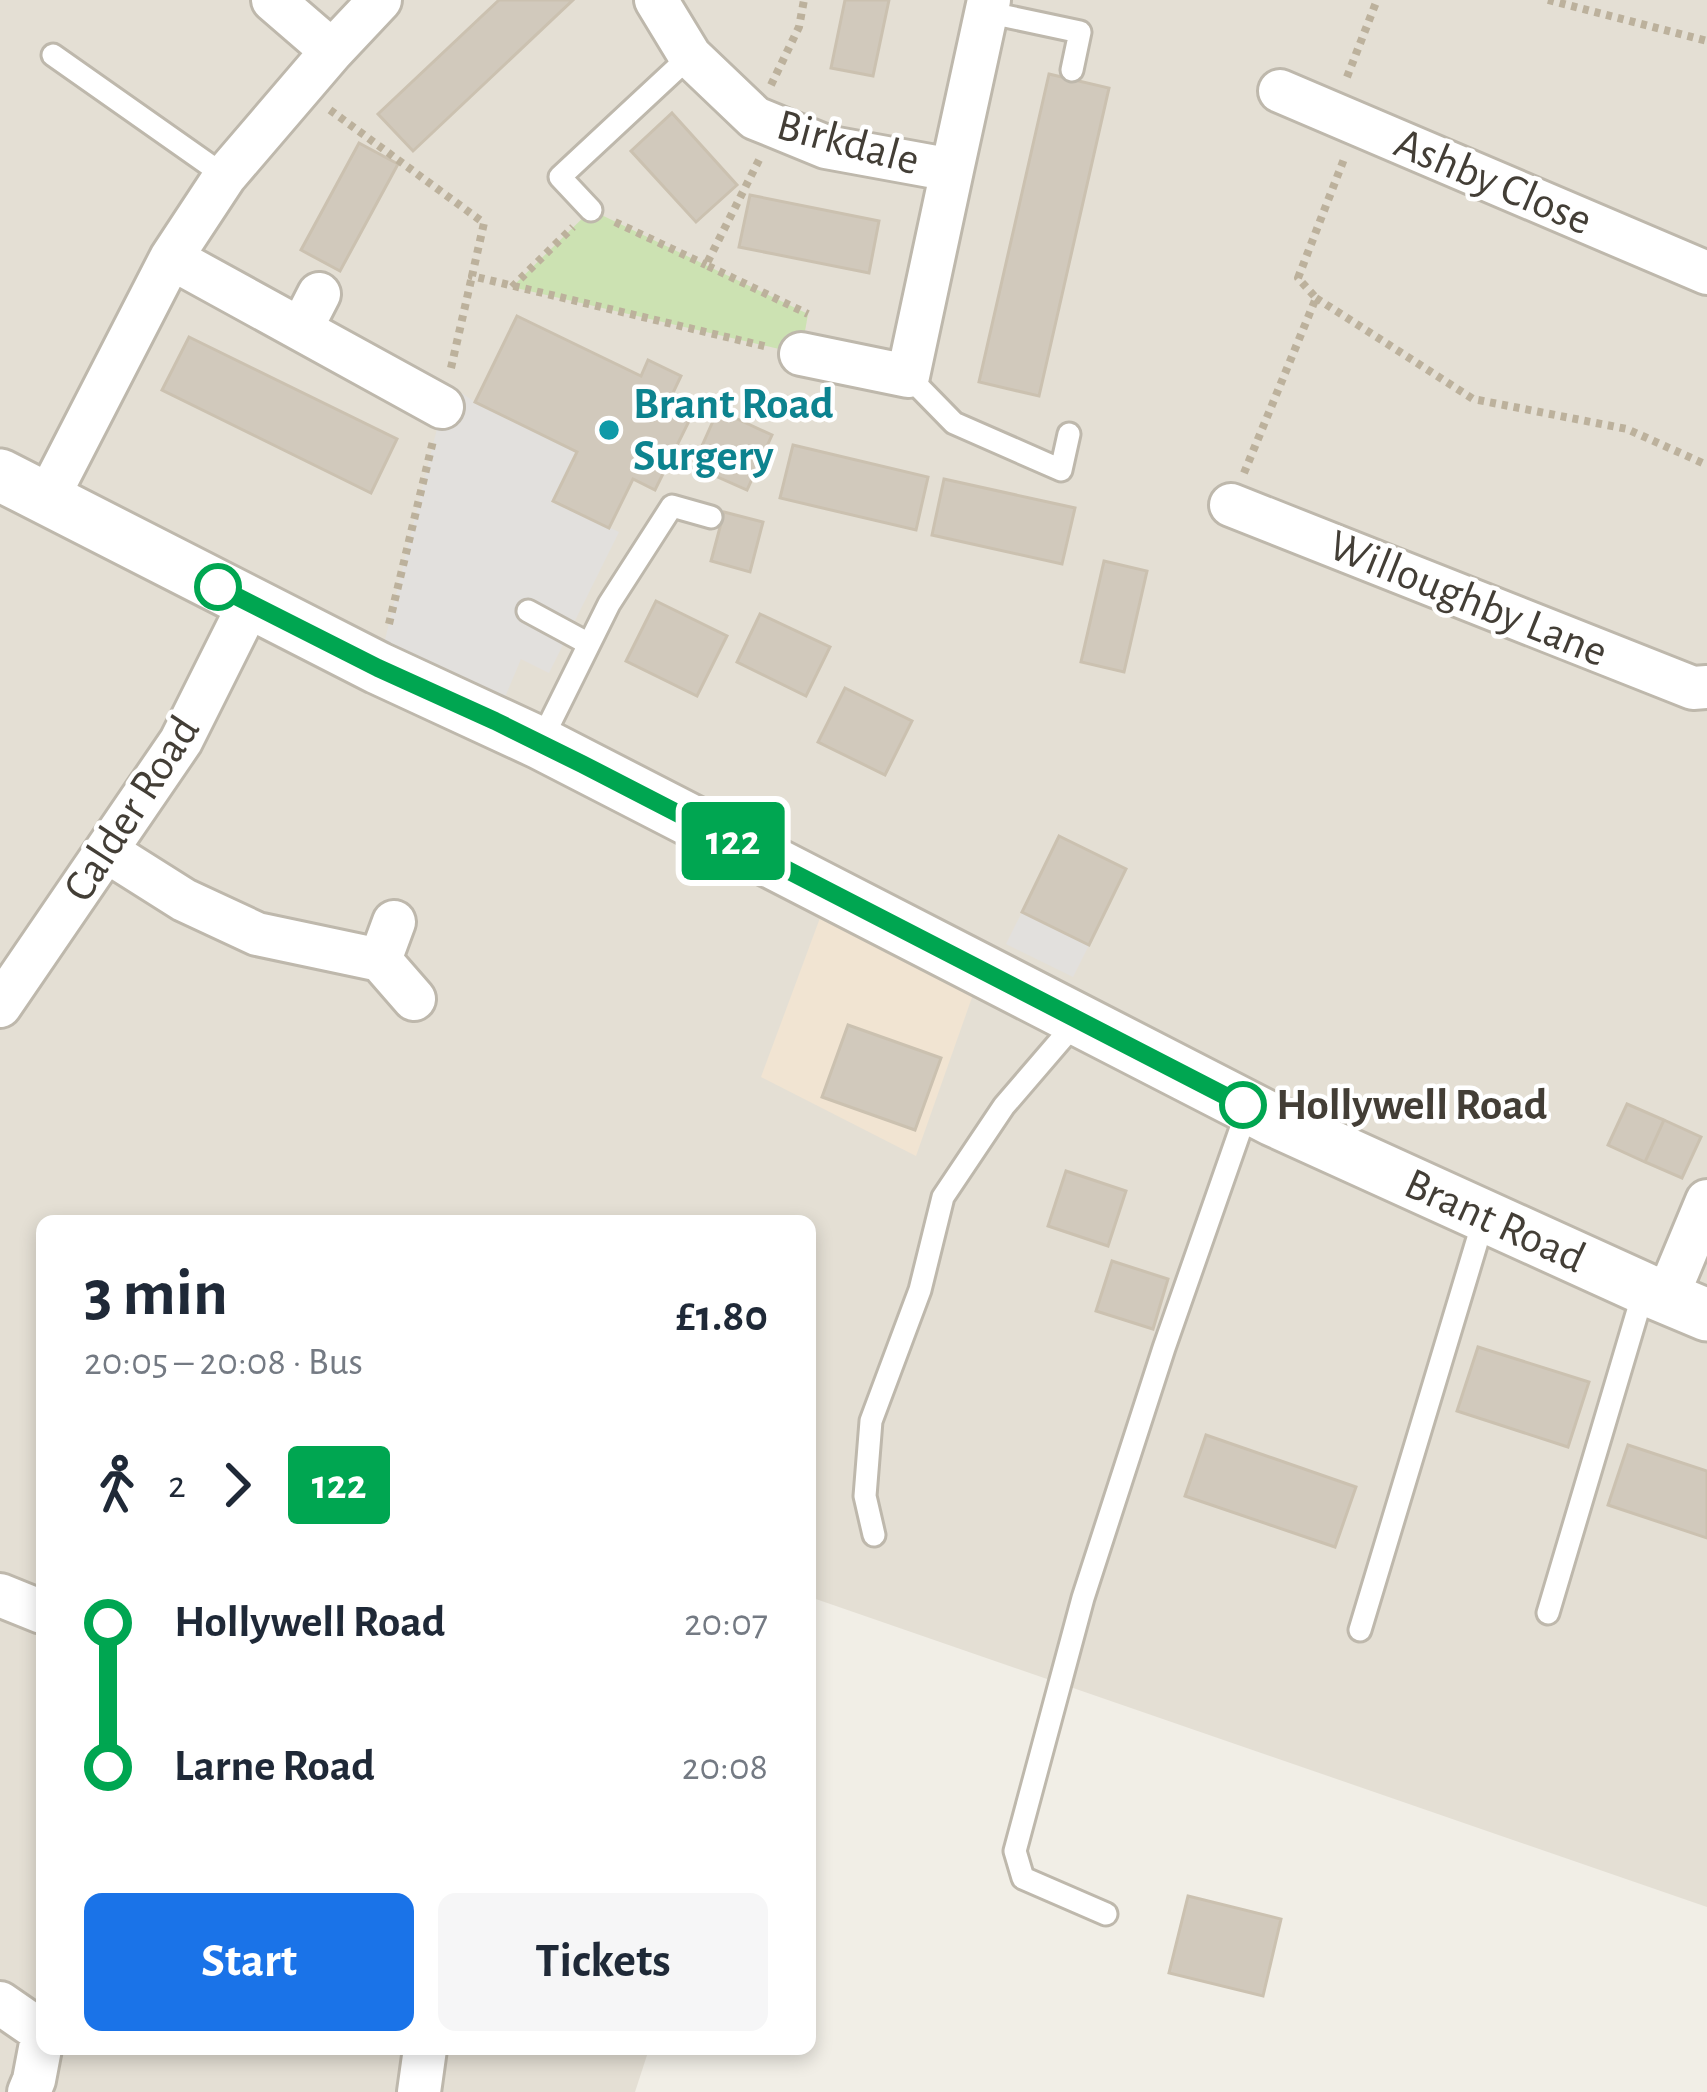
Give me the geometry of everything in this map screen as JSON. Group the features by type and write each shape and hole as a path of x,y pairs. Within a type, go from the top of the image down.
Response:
{"street":[{"path":"273,0 332,51"},
{"path":"47,499 171,258 225,176 380,0"},
{"name":"Birkdale","path":"656,0 690,56 755,118 826,147 952,170"},
{"name":"Birkdale","path":"908,376 987,6"},
{"name":"Ashby Close","path":"1280,91 1707,273"},
{"path":"171,258 310,312 437,427"},
{"path":"801,354 908,376"},
{"name":"Brant Road","path":"0,476 378,668 540,743 1249,1107 1673,1300"},
{"name":"Willoughby Lane","path":"1231,505 1694,688 1707,687"},
{"name":"Calder Road","path":"0,1006 181,741 250,603"},
{"path":"108,852 184,901 257,934 387,941 414,999"},
{"path":"1673,1300 1707,1202"},
{"path":"0,1595 36,1610"},
{"path":"0,2003 36,2030"},
{"path":"31,2086 38,2055"},
{"path":"419,2092 424,2055"}],"lane":[{"path":"987,6 1080,32 1072,70"},
{"path":"52,55 225,176"},
{"path":"590,210 560,177 690,56"},
{"path":"908,376 954,423 1060,470 1069,434"},
{"path":"540,743 609,604 672,506 711,517"},
{"path":"528,611 590,644"},
{"path":"874,1535 865,1496 872,1421 920,1290 943,1197 1004,1106 1078,1019"},
{"path":"1106,1914 1024,1878 1015,1851 1083,1598 1249,1107"},
{"path":"1360,1630 1485,1215"},
{"path":"1548,1613 1673,1300"}],"path":[{"path":"706,265 764,150 755,118 800,27 804,0"},
{"path":"1377,0 1298,278 1316,298 1473,399 1627,429 1707,465"},
{"path":"1548,0 1707,40"},
{"path":"300,88 484,223 378,668"},
{"path":"472,276 512,286 801,354 808,314 590,210 512,286"},
{"path":"1231,505 1316,298"},
{"path":"437,427 448,454"}],"shaded area":[{"path":"0,0 1707,0 1707,1907 816,1599 816,1215 36,1215 36,2055 647,2055 635,2092 0,2092"},
{"path":"448,384 577,452 553,501 619,532 549,673 521,659 495,721 378,668"},
{"path":"830,891 982,969 916,1156 761,1077"},
{"path":"1022,912 1089,945 1073,977 1006,944"}],"green space":[{"path":"591,210 808,314 801,354 512,287"}],"building":[{"path":"499,0 573,0 413,151 378,114"},
{"path":"845,0 889,0 873,76 831,68"},
{"path":"1049,74 1109,88 1039,396 979,382"},
{"path":"672,113 737,185 696,222 631,151"},
{"path":"359,143 398,164 340,271 301,250"},
{"path":"750,195 879,221 869,273 739,247"},
{"name":"Brant Road Surgery","path":"517,316 641,376 648,360 681,376 671,397 695,409 655,490 633,479 609,528 553,501 577,452 475,402"},
{"path":"189,337 397,439 371,493 162,390"},
{"path":"718,410 772,435 747,490 693,466"},
{"path":"793,445 928,477 916,530 780,498"},
{"path":"944,479 1075,508 1062,564 932,535"},
{"path":"724,512 763,522 750,572 711,561"},
{"path":"1104,561 1147,571 1124,672 1081,662"},
{"path":"656,601 727,636 697,696 626,661"},
{"path":"760,614 830,647 806,696 737,662"},
{"path":"845,688 912,721 885,775 818,742"},
{"path":"1059,836 1126,869 1089,945 1022,912"},
{"path":"848,1025 941,1058 915,1130 822,1097"},
{"path":"1627,1104 1664,1120 1645,1162 1608,1145"},
{"path":"1664,1120 1701,1137 1682,1178 1645,1162"},
{"path":"1066,1171 1126,1191 1108,1246 1048,1226"},
{"path":"1112,1261 1168,1279 1153,1329 1096,1311"},
{"path":"1478,1347 1589,1382 1568,1447 1457,1411"},
{"path":"1206,1435 1356,1487 1335,1547 1185,1496"},
{"path":"1628,1445 1707,1471 1707,1538 1608,1505"},
{"path":"1188,1896 1281,1919 1263,1996 1169,1973"}],"bus line":[{"name":"122","path":"218,587 582,764 1243,1105"}],"place":[{"name":"Brant Road Surgery","path":"609,430"},
{"name":"Hollywell Road","path":"1243,1105"}]}
